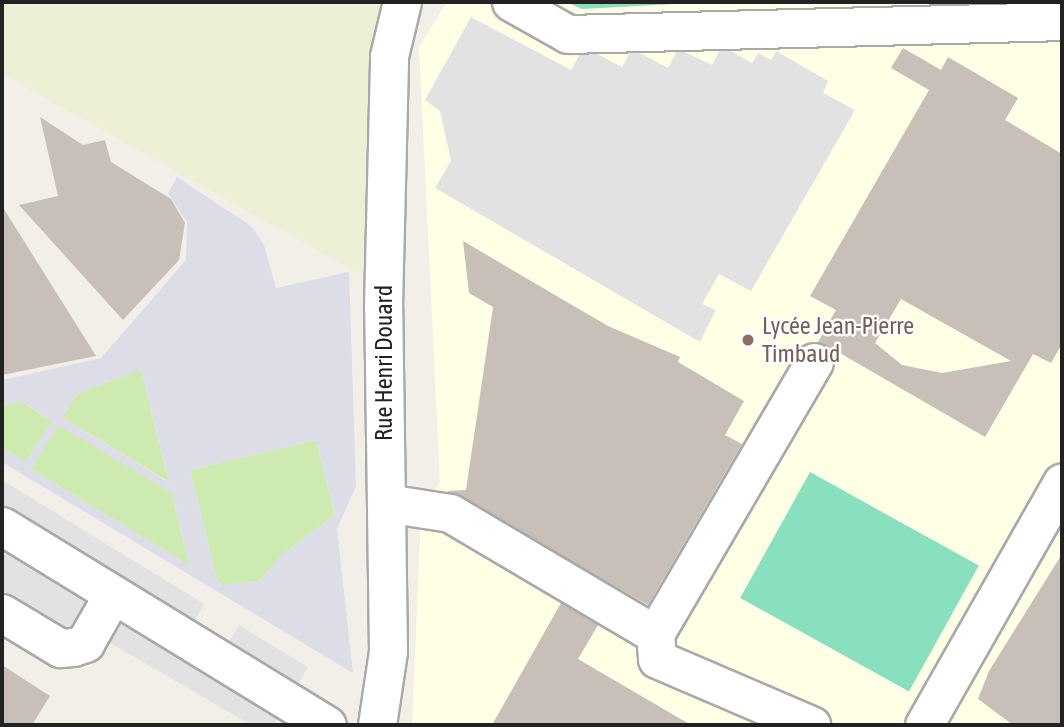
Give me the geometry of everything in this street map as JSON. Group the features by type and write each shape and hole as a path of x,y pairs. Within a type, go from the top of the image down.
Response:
{"street":[{"name":"Rue Henri Douard","path":"377,725 388,652 383,307 389,56 402,2"},
{"path":"510,2 568,34 1062,20"},
{"path":"811,725 657,659 655,634 814,362"},
{"path":"924,725 1062,482"},
{"path":"386,503 450,513 655,634"},
{"path":"2,526 327,725"},
{"path":"2,613 60,648 73,647 85,643 113,594"}],"shaded area":[{"path":"2,2 385,2 376,50 363,276 2,74"},
{"name":"Lycée Jean-Pierre Timbaud","path":"447,2 566,2 582,9 710,2 1062,2 1062,725 412,725 421,514 440,482 419,47"},
{"path":"471,17 571,70 584,47 622,67 632,49 668,68 678,49 712,65 722,46 752,63 758,53 771,60 776,51 828,81 823,93 855,110 751,291 719,274 702,304 716,310 700,342 435,188 451,161 440,111 425,100"},
{"path":"177,177 251,226 264,245 276,288 349,272 356,486 337,529 353,673 2,462 2,448 26,462 52,421 23,402 2,405 2,380 101,358 186,260 187,222 168,193","holes":["141,369 169,481 168,482 62,417 77,394","58,425 172,493 189,565 31,469","316,440 335,515 283,554 259,581 223,585 217,580 190,470"]},
{"path":"2,480 204,604 193,624 227,645 239,625 308,667 273,725 251,725 83,627 59,664 2,629"}],"green space":[{"path":"566,2 710,2 582,9"},
{"path":"141,369 169,482 62,417 77,394"},
{"path":"22,402 52,421 26,462 2,448 2,405"},
{"path":"58,424 172,493 189,565 31,469"},
{"path":"316,440 335,515 283,554 259,581 223,585 217,580 190,470"},
{"path":"810,472 979,566 909,692 740,598"}],"building":[{"path":"903,48 941,70 948,57 1018,98 1005,120 1062,154 1062,344 1051,363 1033,354 985,437 838,352 834,359 818,342 836,310 810,296 929,90 891,68","holes":["901,299 1011,361 942,373 902,365 875,343"]},
{"path":"40,117 83,145 105,140 111,162 171,199 185,223 179,260 123,320 19,205 58,196"},
{"path":"2,206 96,356 2,375"},
{"path":"463,241 608,326 680,357 678,362 744,401 725,435 742,444 648,605 447,491 466,490 493,307 469,293"},
{"path":"1062,554 1062,725 1013,725 978,699 989,671"},
{"path":"561,603 598,625 578,659 691,725 492,725"},
{"path":"2,665 50,696 32,725 2,725"}],"place":[{"name":"Lycée Jean-Pierre Timbaud","path":"748,340"}]}
